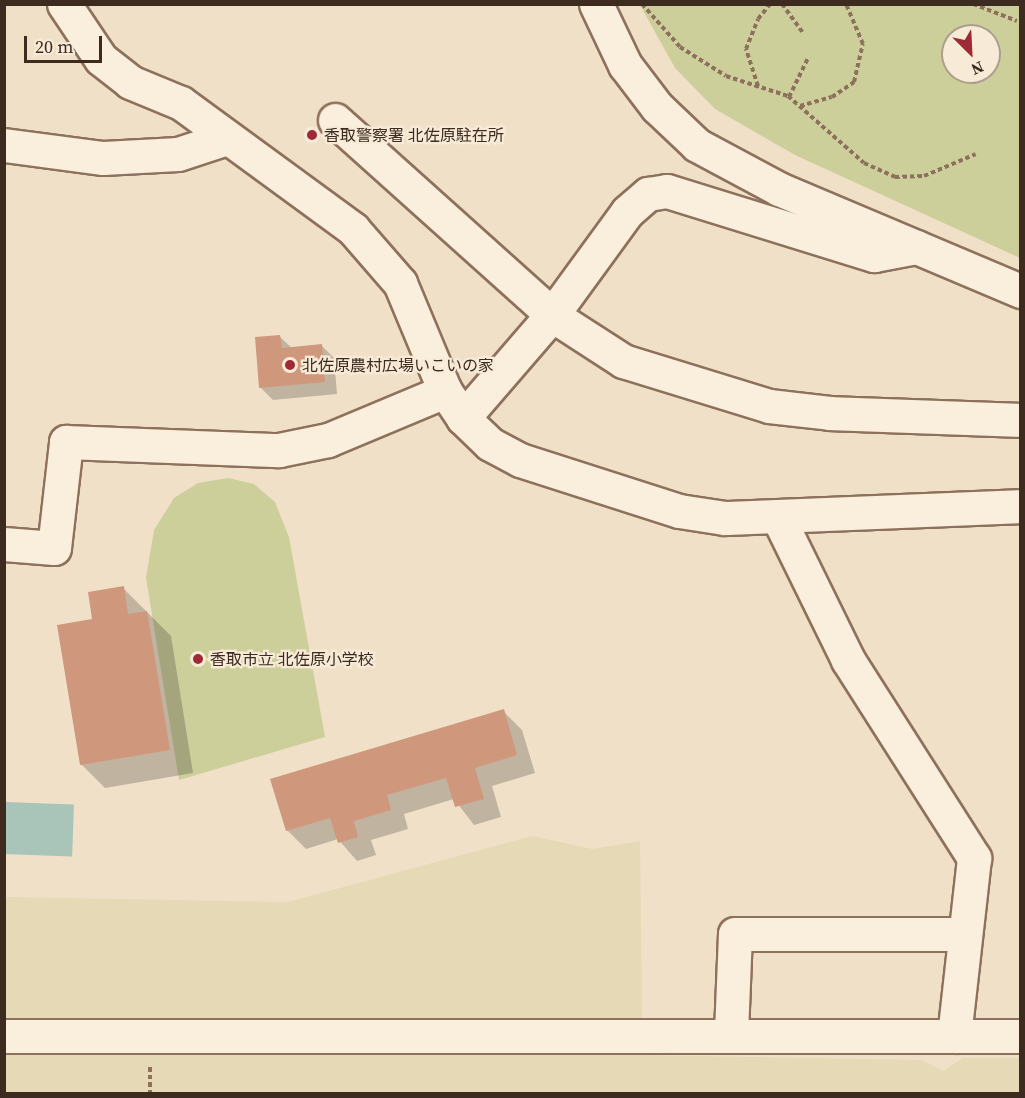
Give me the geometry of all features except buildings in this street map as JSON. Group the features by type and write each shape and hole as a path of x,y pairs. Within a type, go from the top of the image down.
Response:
{"street":[{"path":"64,4 101,59 130,82 180,103 224,139 325,205 376,252 400,283 445,391 463,418 490,444 520,460 629,496 690,513 779,519 1020,506"},
{"path":"596,4 625,65 657,107 697,144 779,189 1020,291"},
{"path":"335,120 552,315 623,362 769,406 830,413 1020,420"},
{"path":"4,145 103,158 178,153 224,139"},
{"path":"463,418 552,315 627,212 648,194 667,191 874,255 916,247"},
{"path":"4,544 54,548 66,442 279,450 328,440 445,391"},
{"path":"779,519 848,660 974,858 963,934 954,1036"},
{"path":"731,1033 735,934 963,934"},
{"path":"4,1036 731,1033 1020,1036"}],"path":[{"path":"642,4 680,47 726,76 759,87 799,106 864,163 895,177 924,176 976,154"},
{"path":"759,87 746,50 758,19 770,4"},
{"path":"782,4 804,34"},
{"path":"799,106 832,97 854,82 863,44 846,4"},
{"path":"973,4 1017,21"},
{"path":"789,97 808,58"}],"shaded area":[{"path":"5,802 74,804 72,856 4,854"},
{"path":"532,836 592,849 640,841 642,1017 636,1035 640,1055 922,1060 943,1071 963,1058 1020,1058 1020,1094 5,1094 5,897 288,902"}],"green space":[{"path":"640,5 1020,5 1020,258 795,155 715,109 675,68"},
{"path":"228,478 254,484 275,502 289,537 325,737 179,780 146,578 154,530 174,498 198,483"}],"place":[{"name":"香取警察署 北佐原駐在所","path":"312,135"},
{"name":"北佐原農村広場いこいの家","path":"290,365"},
{"name":"香取市立 北佐原小学校","path":"198,659"}]}
